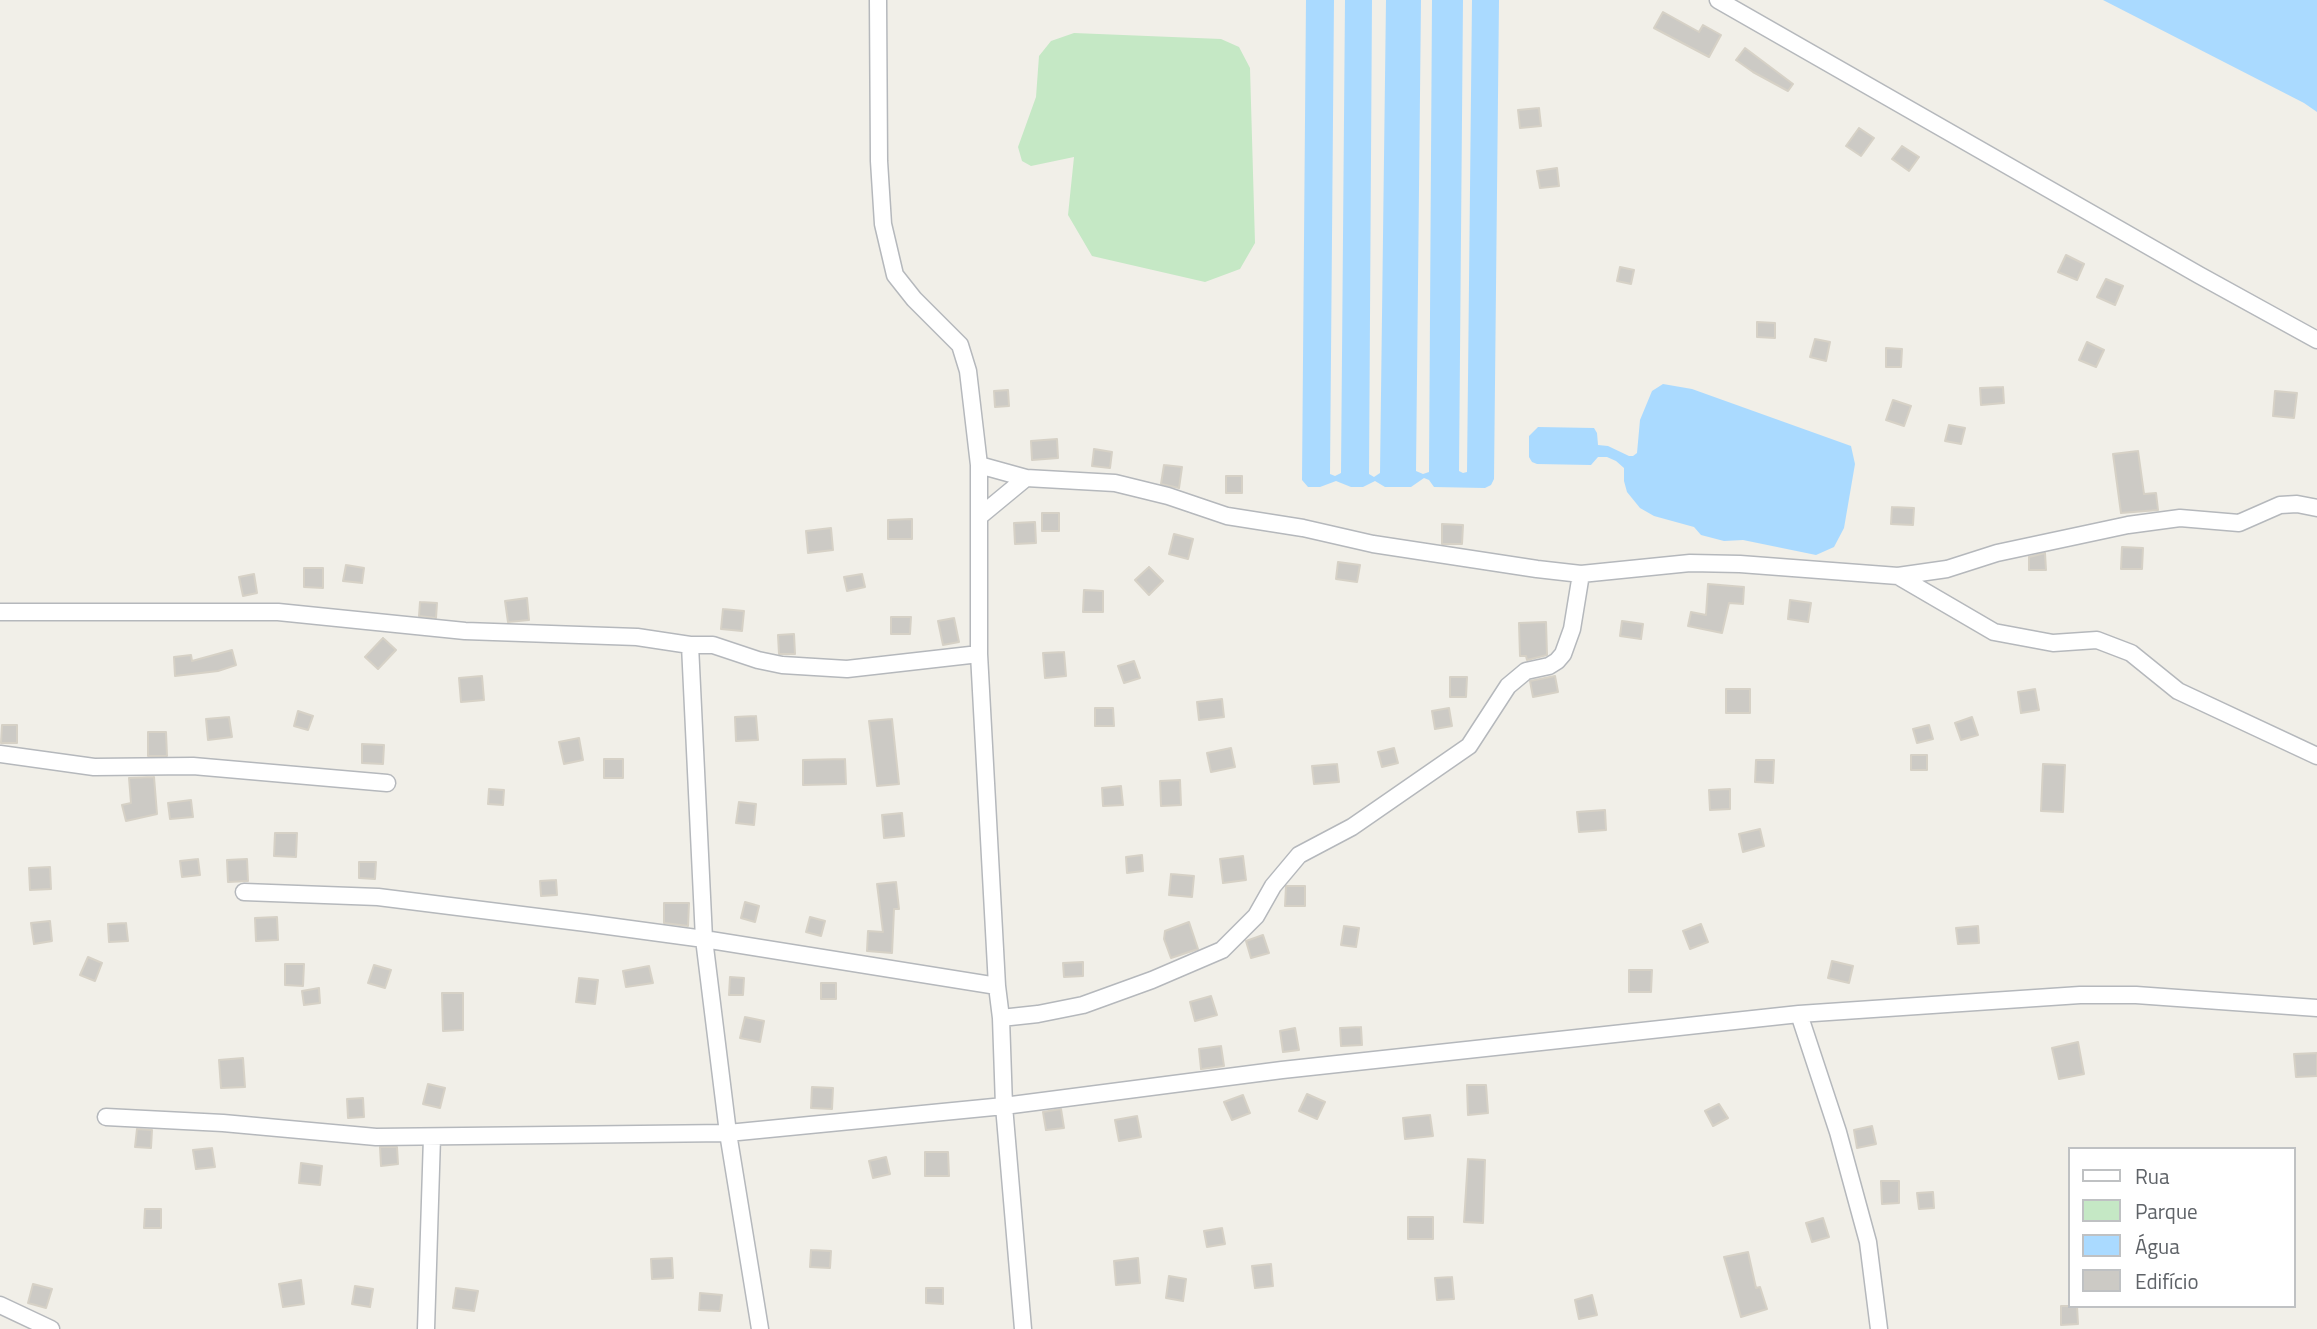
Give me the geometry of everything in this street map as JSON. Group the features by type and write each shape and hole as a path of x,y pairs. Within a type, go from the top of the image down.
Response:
{"street":[{"path":"878,0 879,160 883,224 895,275 914,299 960,345 968,371 979,465 979,654 997,986 1002,1018 1004,1105 1023,1329"},
{"path":"1718,0 2187,269 2317,340"},
{"path":"979,465 1026,478 1115,483 1168,496 1227,516 1303,528 1373,544 1581,574 1690,563 1740,564 1898,576 1947,569 1997,553 2129,525 2180,518 2239,523 2280,505 2297,504 2317,508"},
{"path":"980,516 1026,478"},
{"path":"1002,1018 1083,1005 1152,980 1222,950 1256,916 1273,886 1299,855 1352,827 1469,746 1508,686 1526,671 1557,661 1563,654 1572,629 1581,574"},
{"path":"1898,576 1994,632 2053,643 2097,640 2131,653 2178,691 2317,757"},
{"path":"0,612 278,612 465,631 638,636 690,645 713,645 782,665 846,669 979,654"},
{"path":"690,645 704,939 728,1133 760,1329"},
{"path":"0,754 94,767 193,766 387,783"},
{"path":"244,892 378,897 704,939 997,986"},
{"path":"106,1117 376,1137 728,1133 1004,1105 1282,1070 1799,1014 2080,995 2136,995 2317,1008"},
{"path":"1799,1014 1838,1132 1868,1242 1880,1329"},
{"path":"426,1329 432,1137"},
{"path":"0,1305 51,1329"}],"green space":[{"path":"1074,33 1221,39 1239,47 1250,68 1255,243 1240,269 1205,282 1092,256 1068,215 1074,157 1031,166 1022,161 1018,147 1036,97 1039,56 1051,41"}],"water":[{"path":"1306,0 1334,0 1330,474 1335,476 1341,473 1345,0 1372,0 1369,474 1374,477 1380,473 1386,0 1421,0 1416,471 1423,474 1429,472 1432,0 1463,0 1459,471 1463,473 1467,472 1472,0 1499,0 1494,479 1491,485 1485,488 1434,487 1424,478 1411,487 1385,487 1375,481 1363,487 1351,487 1336,481 1320,487 1308,487 1302,480"},
{"path":"2103,0 2317,0 2317,112 2304,103"},
{"path":"1663,384 1692,389 1851,446 1855,464 1844,528 1834,547 1816,555 1743,540 1724,541 1701,535 1694,527 1654,516 1640,508 1627,492 1624,468 1616,461 1598,457 1591,465 1537,464 1529,457 1529,436 1538,427 1594,428 1598,445 1633,456 1637,453 1640,420 1652,391"}],"building":[{"path":"1663,12 1699,32 1703,25 1721,35 1709,57 1654,28"},
{"path":"1745,48 1793,84 1788,91 1736,60"},
{"path":"1539,108 1541,126 1520,128 1518,110"},
{"path":"1859,128 1874,138 1861,156 1846,146"},
{"path":"1902,146 1919,157 1909,171 1892,159"},
{"path":"1557,168 1559,186 1540,188 1537,171"},
{"path":"2066,255 2084,264 2077,280 2058,272"},
{"path":"1620,267 1634,270 1631,284 1617,281"},
{"path":"2106,279 2123,286 2115,305 2097,297"},
{"path":"1757,322 1775,323 1775,338 1757,337"},
{"path":"1815,339 1830,342 1826,361 1810,357"},
{"path":"2087,342 2104,350 2096,367 2079,360"},
{"path":"1886,348 1902,349 1901,367 1886,367"},
{"path":"2003,387 2004,403 1981,405 1980,388"},
{"path":"1008,390 1009,406 995,407 994,391"},
{"path":"2275,391 2297,393 2294,418 2273,416"},
{"path":"1893,400 1911,406 1904,426 1886,420"},
{"path":"1949,425 1965,428 1961,444 1945,441"},
{"path":"1057,439 1058,458 1032,460 1031,441"},
{"path":"1094,449 1112,452 1110,468 1092,466"},
{"path":"2138,451 2144,494 2156,493 2158,510 2121,513 2113,454"},
{"path":"1164,465 1182,467 1179,488 1161,484"},
{"path":"1226,476 1242,476 1242,493 1226,493"},
{"path":"1892,507 1914,508 1913,525 1891,524"},
{"path":"1042,513 1059,513 1059,531 1042,531"},
{"path":"912,519 912,539 888,539 888,520"},
{"path":"1035,522 1036,543 1015,544 1014,523"},
{"path":"1442,524 1463,525 1462,544 1442,544"},
{"path":"831,528 833,550 808,553 806,531"},
{"path":"1174,534 1193,539 1188,559 1169,554"},
{"path":"2122,547 2143,548 2142,569 2121,569"},
{"path":"2045,553 2046,570 2029,570 2029,557"},
{"path":"1338,562 1360,565 1357,582 1336,579"},
{"path":"346,565 364,568 362,583 343,581"},
{"path":"1149,567 1163,581 1149,595 1135,580"},
{"path":"304,568 323,568 323,588 304,587"},
{"path":"254,574 257,593 243,596 239,577"},
{"path":"862,574 865,587 847,591 844,577"},
{"path":"1708,584 1744,587 1743,604 1729,603 1722,633 1688,626 1691,612 1706,615"},
{"path":"1084,590 1103,591 1103,612 1083,612"},
{"path":"527,598 529,620 508,622 505,601"},
{"path":"1790,600 1811,603 1808,622 1788,619"},
{"path":"420,602 437,603 436,618 419,616"},
{"path":"723,609 744,611 742,631 721,629"},
{"path":"891,617 911,617 910,634 891,634"},
{"path":"954,618 959,642 943,645 938,621"},
{"path":"1622,621 1643,624 1641,639 1620,636"},
{"path":"1546,622 1547,655 1527,660 1526,656 1520,656 1519,623"},
{"path":"794,634 795,654 779,654 778,635"},
{"path":"383,638 396,650 378,669 365,657"},
{"path":"232,650 236,665 218,671 175,676 174,657 191,655 192,661"},
{"path":"1064,652 1066,676 1045,678 1043,653"},
{"path":"1134,661 1140,678 1124,683 1118,666"},
{"path":"482,676 484,700 461,702 459,678"},
{"path":"1555,676 1558,692 1533,697 1530,681"},
{"path":"1450,677 1467,677 1466,697 1450,697"},
{"path":"1726,689 1750,689 1750,713 1726,713"},
{"path":"2035,689 2039,710 2021,713 2018,692"},
{"path":"1222,699 1224,717 1199,720 1197,702"},
{"path":"1095,708 1113,708 1114,726 1095,726"},
{"path":"1449,708 1452,726 1435,729 1432,711"},
{"path":"298,711 313,716 308,730 294,726"},
{"path":"756,716 758,740 736,741 735,717"},
{"path":"229,717 232,737 208,740 206,719"},
{"path":"1972,717 1978,735 1961,740 1955,723"},
{"path":"892,719 899,784 877,786 869,721"},
{"path":"2,725 17,725 17,743 1,743"},
{"path":"1929,725 1933,739 1917,743 1913,729"},
{"path":"148,732 166,732 167,756 148,756"},
{"path":"579,738 583,760 564,764 559,742"},
{"path":"362,744 384,745 383,764 362,763"},
{"path":"1231,748 1235,767 1211,772 1207,753"},
{"path":"1394,748 1398,763 1382,767 1378,752"},
{"path":"1911,755 1927,755 1927,770 1911,770"},
{"path":"604,759 623,759 623,778 604,778"},
{"path":"845,759 846,784 803,785 803,760"},
{"path":"1756,760 1774,760 1773,783 1755,782"},
{"path":"1337,764 1339,782 1314,784 1312,766"},
{"path":"2043,764 2065,765 2063,812 2041,811"},
{"path":"154,777 157,814 126,821 122,805 131,803 129,778"},
{"path":"1180,780 1181,805 1161,806 1160,781"},
{"path":"1121,786 1123,805 1103,806 1102,788"},
{"path":"489,789 504,790 503,805 488,804"},
{"path":"1730,789 1730,809 1710,810 1709,790"},
{"path":"191,800 193,817 170,819 168,803"},
{"path":"739,802 756,804 754,825 736,823"},
{"path":"1605,810 1606,830 1579,832 1577,812"},
{"path":"902,813 904,836 884,838 882,815"},
{"path":"1760,829 1764,846 1743,852 1739,834"},
{"path":"275,833 297,833 296,857 274,856"},
{"path":"1142,855 1143,871 1127,873 1126,857"},
{"path":"1243,856 1246,880 1223,883 1220,859"},
{"path":"198,859 200,875 182,877 180,861"},
{"path":"247,859 248,881 228,882 227,860"},
{"path":"359,862 376,862 375,879 359,878"},
{"path":"50,867 51,889 30,890 29,868"},
{"path":"1171,874 1194,876 1192,897 1169,895"},
{"path":"556,880 557,895 541,896 540,881"},
{"path":"896,882 899,909 894,909 892,953 867,951 868,931 883,932 877,884"},
{"path":"1286,886 1305,886 1305,906 1285,906"},
{"path":"745,902 759,906 755,922 741,918"},
{"path":"664,903 689,903 688,926 664,923"},
{"path":"277,917 278,940 256,941 255,918"},
{"path":"810,917 825,921 821,936 806,932"},
{"path":"50,921 52,941 34,944 31,923"},
{"path":"1189,922 1198,949 1171,958 1164,939 1165,931"},
{"path":"126,923 128,941 109,942 108,924"},
{"path":"1701,924 1708,942 1690,949 1683,931"},
{"path":"1344,926 1359,928 1356,947 1341,945"},
{"path":"1978,926 1979,943 1958,944 1956,928"},
{"path":"1263,935 1269,953 1251,958 1246,941"},
{"path":"88,957 102,963 95,981 80,975"},
{"path":"1832,961 1853,966 1849,983 1828,978"},
{"path":"1083,962 1083,976 1064,977 1063,963"},
{"path":"285,964 304,964 303,986 285,985"},
{"path":"374,965 391,970 385,988 368,983"},
{"path":"649,966 653,983 626,987 623,971"},
{"path":"1629,970 1652,970 1651,992 1629,992"},
{"path":"730,977 744,978 743,995 729,995"},
{"path":"579,978 598,980 595,1004 576,1002"},
{"path":"821,983 836,983 836,999 821,999"},
{"path":"319,988 320,1003 304,1005 302,991"},
{"path":"442,993 463,993 463,1030 443,1031"},
{"path":"1211,996 1217,1015 1195,1021 1190,1002"},
{"path":"745,1017 764,1021 760,1042 740,1038"},
{"path":"1361,1027 1362,1045 1341,1046 1340,1028"},
{"path":"1295,1028 1299,1050 1283,1052 1280,1031"},
{"path":"2078,1042 2084,1074 2059,1079 2052,1048"},
{"path":"1221,1046 1224,1066 1201,1069 1199,1049"},
{"path":"2317,1053 2317,1076 2296,1077 2294,1054"},
{"path":"243,1058 245,1087 221,1088 219,1060"},
{"path":"428,1084 445,1088 440,1108 423,1104"},
{"path":"1467,1085 1486,1085 1488,1113 1468,1115"},
{"path":"812,1087 833,1088 832,1109 811,1108"},
{"path":"1307,1094 1325,1102 1317,1119 1299,1111"},
{"path":"1243,1095 1250,1113 1232,1120 1224,1102"},
{"path":"363,1098 364,1117 348,1118 347,1099"},
{"path":"1719,1104 1728,1118 1713,1126 1705,1111"},
{"path":"1061,1109 1064,1128 1046,1130 1043,1112"},
{"path":"1430,1115 1433,1136 1405,1139 1403,1118"},
{"path":"1137,1116 1141,1137 1119,1141 1115,1120"},
{"path":"1872,1126 1876,1144 1857,1148 1854,1130"},
{"path":"137,1129 152,1130 151,1148 135,1147"},
{"path":"380,1147 397,1147 398,1164 381,1166"},
{"path":"212,1148 215,1167 196,1169 193,1150"},
{"path":"925,1152 948,1152 949,1176 925,1176"},
{"path":"886,1157 890,1174 873,1178 869,1161"},
{"path":"1468,1159 1485,1160 1483,1223 1464,1222"},
{"path":"301,1163 322,1166 320,1185 299,1183"},
{"path":"1881,1181 1899,1181 1899,1203 1882,1204"},
{"path":"1933,1192 1934,1208 1919,1209 1917,1193"},
{"path":"145,1209 161,1209 161,1228 144,1228"},
{"path":"1408,1217 1433,1217 1433,1239 1408,1239"},
{"path":"1823,1218 1829,1237 1812,1242 1806,1223"},
{"path":"1222,1228 1225,1244 1207,1247 1204,1231"},
{"path":"811,1250 831,1251 830,1268 810,1267"},
{"path":"1748,1252 1756,1288 1760,1287 1767,1309 1741,1317 1724,1257"},
{"path":"672,1258 673,1278 652,1279 651,1259"},
{"path":"1138,1258 1140,1283 1116,1285 1114,1261"},
{"path":"1271,1264 1273,1286 1255,1288 1252,1266"},
{"path":"1169,1276 1186,1279 1183,1301 1166,1298"},
{"path":"1452,1277 1454,1299 1437,1300 1435,1278"},
{"path":"301,1280 304,1304 283,1307 279,1284"},
{"path":"33,1284 52,1289 46,1308 28,1303"},
{"path":"355,1286 373,1289 370,1307 352,1304"},
{"path":"456,1288 478,1291 474,1311 453,1308"},
{"path":"926,1288 943,1288 943,1304 926,1303"},
{"path":"700,1293 722,1295 720,1311 699,1310"},
{"path":"1592,1295 1597,1315 1579,1319 1575,1300"},
{"path":"2061,1306 2077,1308 2078,1324 2061,1325"}]}
